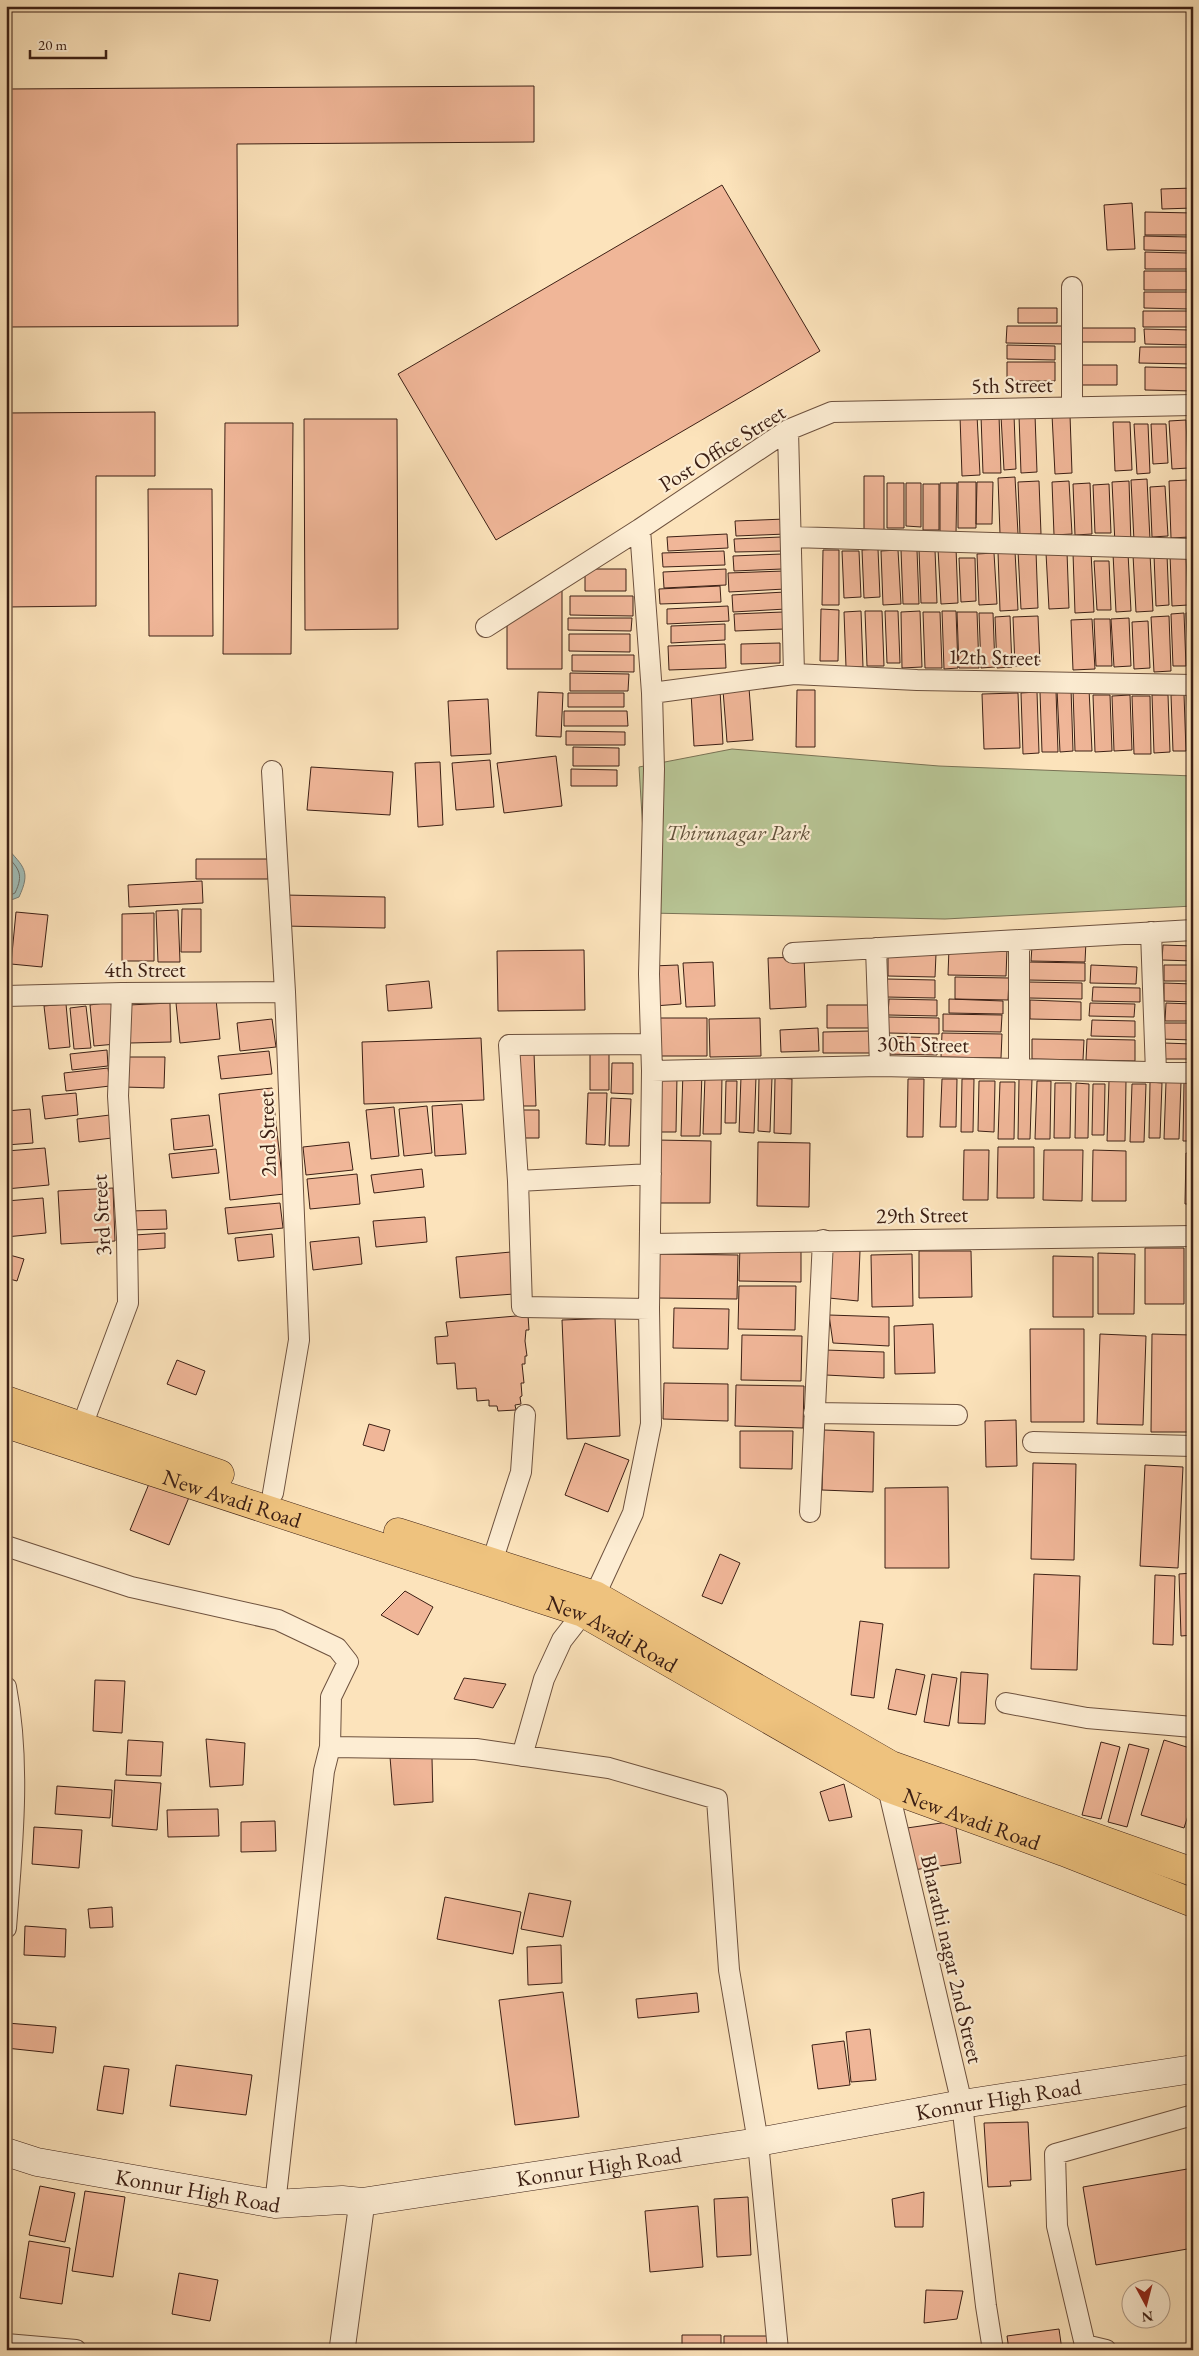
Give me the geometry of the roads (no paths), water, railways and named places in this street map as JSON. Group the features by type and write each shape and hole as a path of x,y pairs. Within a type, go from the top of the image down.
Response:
{"main road":[{"name":"New Avadi Road","path":"6,1400 273,1493 492,1562 589,1604 891,1764 1193,1872"},
{"name":"New Avadi Road","path":"6,1424 589,1604 888,1788 1064,1852 1193,1903"},
{"name":"Konnur High Road","path":"6,2152 37,2162 275,2204 342,2200 362,2202 758,2142 962,2104 1193,2069"}],"street":[{"path":"1072,288 1072,407"},
{"name":"5th Street","path":"832,412 1193,405"},
{"name":"Post Office Street","path":"486,627 640,529 788,430 832,412"},
{"path":"788,430 794,674"},
{"path":"522,1756 544,1679 562,1640 589,1604 633,1513 651,1424 649,1308 652,1071 649,974 654,769 652,693 640,529"},
{"path":"792,537 1193,549"},
{"name":"12th Street","path":"652,693 794,674 917,680 1193,685"},
{"name":"2nd Street","path":"272,771 285,992 299,1340 273,1493"},
{"path":"793,953 1193,930"},
{"path":"1151,932 1156,1072"},
{"path":"1019,1069 1020,940"},
{"path":"876,948 880,1066"},
{"name":"4th Street","path":"6,996 285,992"},
{"name":"3rd Street","path":"82,1426 128,1303 127,1237 118,1096 122,993"},
{"path":"649,1308 522,1307 518,1181 509,1045 651,1044"},
{"name":"30th Street","path":"652,1071 880,1066 1193,1073"},
{"path":"518,1181 651,1174"},
{"name":"29th Street","path":"651,1244 1193,1236"},
{"path":"810,1512 823,1240"},
{"path":"814,1413 957,1415"},
{"path":"492,1562 521,1472 525,1415"},
{"path":"1034,1442 1193,1446"},
{"path":"6,1546 131,1587 278,1620 337,1648 348,1662 331,1697 330,1747 324,1770 275,2204"},
{"path":"6,1687 10,1708 14,1798 6,1928"},
{"path":"1006,1703 1086,1718 1193,1727"},
{"path":"330,1747 476,1749 609,1768 717,1799 729,1970 758,2142 778,2350"},
{"name":"Bharathi nagar 2nd Street","path":"888,1788 962,2104 993,2350"},
{"path":"1106,2350 1085,2345 1057,2226 1055,2154 1193,2115"},
{"path":"342,2350 362,2202"},
{"path":"6,2344 76,2350"}],"water":[{"path":"6,847 24,870 25,881 19,897 6,902"}],"park label":[{"name":"Thirunagar Park","path":"738,832"}]}
